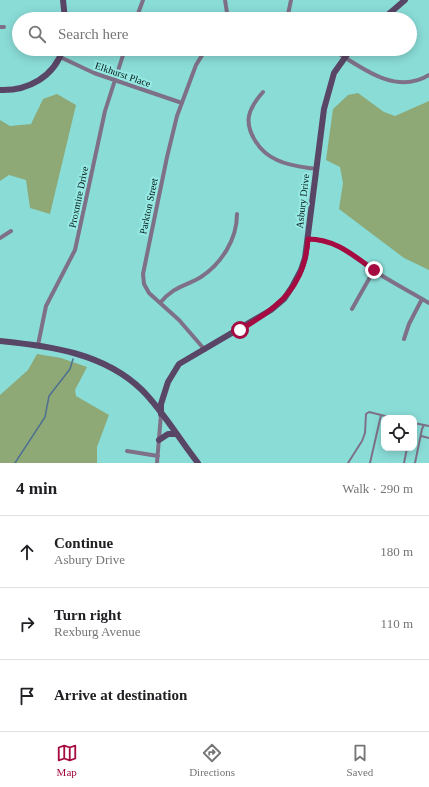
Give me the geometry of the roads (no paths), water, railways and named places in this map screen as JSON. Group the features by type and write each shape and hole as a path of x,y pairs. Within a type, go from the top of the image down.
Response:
{"street":[{"path":"62,0 64,12"},
{"path":"139,12 143,0"},
{"path":"225,0 227,12"},
{"path":"288,12 291,0"},
{"path":"391,12 405,0"},
{"name":"Proxmire Drive","path":"38,345 48,300 70,263 75,250 105,111 123,56"},
{"name":"Parkton Street","path":"202,56 196,65 182,103 166,158 143,265 144,284 149,293 179,320 205,350"},
{"path":"0,90 24,88 38,81 53,67 60,57"},
{"name":"Elkhurst Place","path":"60,57 94,73 182,103"},
{"path":"344,57 372,73 396,83 410,84 429,75"},
{"name":"Asbury Drive","path":"157,463 161,404 173,373 180,364 259,319 284,299 301,270 308,239 326,99 334,73 344,57"},
{"path":"263,92 252,107 248,120 249,128 257,143 266,154 277,160 316,169"},
{"path":"160,303 174,288 201,277 217,263 232,239 237,214"},
{"path":"0,238 11,231"},
{"path":"308,239 322,240 335,244 374,270 429,303"},
{"path":"352,309 374,270"},
{"path":"404,339 409,324 422,299"},
{"path":"0,341 38,345 76,353 110,368 138,386 198,463"},
{"path":"159,440 168,434 176,434"},
{"path":"127,452 158,456"}],"lane":[{"path":"348,463 362,441 365,433 366,414 369,412 381,415 370,463"},
{"path":"417,424 429,426"},
{"path":"415,463 424,425"},
{"path":"421,436 429,438"},
{"path":"404,463 406,451"}],"waterway":[{"path":"15,463 45,417 49,396 70,369 73,359"}]}
